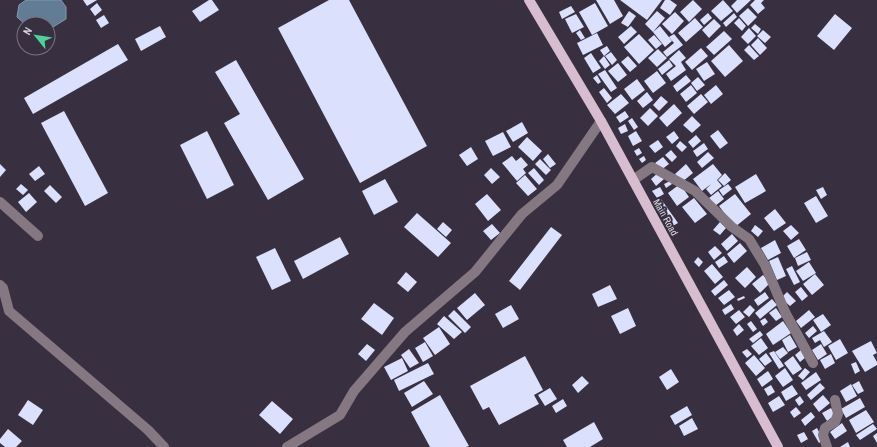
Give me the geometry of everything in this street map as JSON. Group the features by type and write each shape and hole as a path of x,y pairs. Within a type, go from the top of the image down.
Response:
{"main road":[{"name":"Main Road","path":"531,1 601,121 778,447"}],"street":[{"path":"287,447 340,415 354,391 405,332 475,272 522,214 556,184 601,121"},
{"path":"632,180 652,167 695,191 732,227 749,239 765,265 786,314 813,364"},
{"path":"0,202 38,236"},
{"path":"0,285 3,288 9,311 148,430 164,447"},
{"path":"827,447 823,435 825,428 835,422 838,414 835,400"}],"water":[{"path":"26,0 61,0 66,7 66,19 56,25 56,16 17,16 19,5"}],"building":[{"path":"83,0 97,0 87,6"},
{"path":"209,0 212,0 219,10 200,22 192,11"},
{"path":"329,0 349,0 427,146 360,183 278,28"},
{"path":"596,0 614,0 623,16 610,24"},
{"path":"620,0 662,0 647,20"},
{"path":"665,0 670,0 677,5 670,15 660,8"},
{"path":"693,0 702,9 689,22 680,12"},
{"path":"723,0 733,11 721,21 711,11"},
{"path":"737,0 751,0 737,13 731,6"},
{"path":"755,0 764,0 761,3 765,8 758,14 750,5"},
{"path":"97,3 102,10 95,16 90,9"},
{"path":"595,3 608,26 592,35 579,12"},
{"path":"571,6 575,12 562,19 559,12"},
{"path":"748,8 757,17 748,26 739,16"},
{"path":"629,11 636,16 628,27 621,23"},
{"path":"657,11 665,18 653,32 645,24"},
{"path":"675,12 684,21 672,34 662,24"},
{"path":"708,13 712,18 704,25 700,20"},
{"path":"734,13 737,17 726,27 723,23"},
{"path":"576,14 584,27 572,33 565,19"},
{"path":"835,14 852,28 834,50 817,36"},
{"path":"104,15 109,23 101,28 96,20"},
{"path":"695,18 703,27 686,42 678,33"},
{"path":"739,18 746,26 742,31 734,23"},
{"path":"714,19 721,26 709,38 702,30"},
{"path":"755,24 761,29 758,34 751,28"},
{"path":"160,26 166,37 141,51 135,39"},
{"path":"631,26 637,32 624,44 618,37"},
{"path":"660,26 672,41 665,47 653,32"},
{"path":"749,28 756,36 748,44 741,37"},
{"path":"580,30 585,38 581,40 576,33"},
{"path":"763,30 771,37 765,43 757,36"},
{"path":"724,31 732,39 714,55 706,47"},
{"path":"597,33 603,45 583,55 577,43"},
{"path":"639,34 654,50 639,64 624,47"},
{"path":"674,34 683,45 667,57 663,52 674,43 669,37"},
{"path":"654,35 662,44 656,49 648,40"},
{"path":"758,38 767,48 760,55 751,45"},
{"path":"118,44 128,60 33,114 24,98"},
{"path":"729,45 743,61 725,77 711,61"},
{"path":"749,45 759,56 754,60 744,50"},
{"path":"607,46 610,51 604,56 600,50"},
{"path":"701,48 708,56 692,70 685,62"},
{"path":"658,49 667,58 657,67 648,58"},
{"path":"679,50 686,58 676,66 669,59"},
{"path":"611,52 617,60 612,65 605,56"},
{"path":"591,53 601,68 593,73 584,58"},
{"path":"604,56 610,65 605,69 599,61"},
{"path":"628,56 637,66 630,72 621,62"},
{"path":"236,60 304,179 268,200 224,123 240,114 215,72"},
{"path":"669,60 673,66 662,75 658,69"},
{"path":"681,62 686,70 671,81 666,74"},
{"path":"707,62 715,74 704,81 696,69"},
{"path":"618,63 627,75 618,82 608,71"},
{"path":"605,70 617,88 611,92 598,74"},
{"path":"657,71 666,83 653,93 644,81"},
{"path":"597,75 601,82 598,84 593,78"},
{"path":"686,75 691,81 677,92 673,86"},
{"path":"698,77 705,85 697,91 691,83"},
{"path":"637,79 645,90 632,100 624,89"},
{"path":"691,85 697,93 686,102 680,94"},
{"path":"716,85 723,94 711,104 704,95"},
{"path":"604,88 612,98 607,103 599,92"},
{"path":"647,92 653,100 643,108 637,101"},
{"path":"621,94 629,103 615,114 607,105"},
{"path":"701,94 708,102 694,114 687,106"},
{"path":"661,96 668,102 659,111 653,105"},
{"path":"674,104 682,113 667,127 659,118"},
{"path":"650,108 658,116 648,126 640,118"},
{"path":"64,111 108,193 85,206 41,123"},
{"path":"625,111 629,117 620,123 616,117"},
{"path":"692,116 701,125 692,133 683,125"},
{"path":"632,118 638,127 634,130 628,121"},
{"path":"522,122 528,133 513,142 506,131"},
{"path":"625,124 628,131 621,134 618,128"},
{"path":"718,130 728,143 720,149 710,136"},
{"path":"207,131 234,185 207,199 180,145"},
{"path":"636,131 642,141 633,146 628,136"},
{"path":"674,131 679,138 672,144 666,137"},
{"path":"503,132 511,147 493,156 485,141"},
{"path":"696,135 701,141 693,148 688,142"},
{"path":"527,137 542,151 533,161 518,147"},
{"path":"658,140 663,147 655,153 649,146"},
{"path":"680,141 687,147 682,152 676,146"},
{"path":"704,143 708,149 697,157 693,151"},
{"path":"471,147 478,159 467,166 459,155"},
{"path":"639,148 642,153 637,156 634,151"},
{"path":"671,150 677,157 672,162 665,155"},
{"path":"708,152 714,158 702,168 697,162"},
{"path":"548,154 556,164 550,168 543,159"},
{"path":"512,156 516,161 521,157 528,165 523,169 526,173 517,181 502,163"},
{"path":"644,156 646,160 642,163 639,159"},
{"path":"663,157 669,164 661,170 655,163"},
{"path":"540,159 551,170 546,175 535,164"},
{"path":"0,164 6,170 0,177"},
{"path":"686,164 693,173 682,182 675,174"},
{"path":"713,164 722,175 717,180 722,186 711,195 706,189 711,184 702,191 693,179"},
{"path":"39,166 45,174 35,181 29,174"},
{"path":"491,168 500,177 492,184 484,175"},
{"path":"534,168 544,180 539,185 528,173"},
{"path":"659,172 664,179 656,186 651,179"},
{"path":"725,173 731,180 724,186 718,180"},
{"path":"756,174 766,191 745,203 735,187"},
{"path":"525,175 537,189 528,196 516,183"},
{"path":"385,179 398,202 374,215 362,191"},
{"path":"670,181 672,184 666,188 664,184"},
{"path":"21,184 28,190 23,195 16,189"},
{"path":"680,184 689,197 677,206 668,193"},
{"path":"728,184 732,189 723,196 719,190"},
{"path":"50,185 62,197 56,203 44,191"},
{"path":"660,187 664,194 657,198 652,191"},
{"path":"823,187 827,195 821,199 816,190"},
{"path":"718,191 724,199 715,206 709,198"},
{"path":"29,193 37,202 26,212 18,202"},
{"path":"487,194 501,210 488,221 475,204"},
{"path":"735,194 751,214 735,227 719,206"},
{"path":"816,196 828,216 816,223 804,203"},
{"path":"694,198 707,214 695,223 682,207"},
{"path":"661,199 678,223 671,227 654,204"},
{"path":"775,209 786,223 774,231 764,218"},
{"path":"417,213 451,243 438,257 404,227"},
{"path":"443,222 452,230 446,237 437,229"},
{"path":"720,222 726,228 720,235 713,230"},
{"path":"492,224 500,233 491,240 483,231"},
{"path":"755,225 763,231 758,237 751,231"},
{"path":"791,225 799,233 791,240 783,231"},
{"path":"551,227 562,235 520,290 509,281"},
{"path":"732,234 738,241 727,251 721,244"},
{"path":"340,237 349,254 303,279 294,261"},
{"path":"799,239 806,250 794,258 787,246"},
{"path":"775,240 781,253 768,260 761,248"},
{"path":"740,243 747,251 734,263 727,254"},
{"path":"715,246 722,253 714,260 708,252"},
{"path":"275,248 291,281 272,290 256,257"},
{"path":"807,252 811,260 798,266 795,258"},
{"path":"724,256 728,262 719,268 715,262"},
{"path":"698,257 703,262 699,267 694,262"},
{"path":"778,257 786,276 777,280 769,261"},
{"path":"809,262 816,273 803,281 796,271"},
{"path":"712,264 723,277 715,284 704,271"},
{"path":"792,266 800,282 794,285 786,269"},
{"path":"747,267 756,277 745,288 735,278"},
{"path":"406,272 417,282 408,292 397,283"},
{"path":"815,274 824,285 812,295 803,284"},
{"path":"763,275 770,283 760,293 752,284"},
{"path":"724,280 728,285 715,296 711,291"},
{"path":"610,285 617,299 598,307 592,294"},
{"path":"801,287 808,296 802,301 795,292"},
{"path":"729,290 735,297 724,305 718,298"},
{"path":"765,292 769,298 758,306 754,300"},
{"path":"787,292 796,301 790,306 781,298"},
{"path":"475,293 485,305 467,320 457,308"},
{"path":"744,296 745,298 738,301 737,299"},
{"path":"772,299 777,305 760,319 755,313"},
{"path":"374,303 394,318 382,335 361,319"},
{"path":"731,304 734,309 725,315 722,310"},
{"path":"511,305 519,319 503,328 495,314"},
{"path":"750,305 755,310 749,317 743,312"},
{"path":"628,308 636,326 620,334 611,316"},
{"path":"776,308 782,317 776,321 769,313"},
{"path":"454,310 471,327 465,333 448,316"},
{"path":"739,310 745,317 736,324 730,317"},
{"path":"809,310 815,317 801,328 796,321"},
{"path":"823,314 831,325 821,332 813,320"},
{"path":"444,316 462,332 454,339 437,324"},
{"path":"765,318 768,322 763,326 760,321"},
{"path":"751,321 757,329 753,332 747,324"},
{"path":"783,321 791,333 773,345 766,334"},
{"path":"739,324 744,330 737,336 733,330"},
{"path":"813,326 817,331 809,338 805,333"},
{"path":"439,327 450,344 435,355 423,338"},
{"path":"760,331 763,335 753,343 749,339"},
{"path":"824,331 832,342 824,347 820,340 815,343 812,338"},
{"path":"790,335 797,347 788,352 782,340"},
{"path":"761,338 768,348 759,355 751,346"},
{"path":"840,339 848,353 836,360 828,346"},
{"path":"871,341 877,353 873,355 877,365 865,372 852,351"},
{"path":"425,342 433,356 423,362 415,348"},
{"path":"367,344 375,350 366,361 358,354"},
{"path":"821,344 827,354 818,360 812,350"},
{"path":"783,347 788,353 780,359 775,352"},
{"path":"409,349 419,363 410,368 401,355"},
{"path":"747,349 752,354 747,358 742,352"},
{"path":"801,350 806,357 800,362 795,355"},
{"path":"774,351 784,366 779,369 769,353"},
{"path":"766,353 772,361 765,366 759,359"},
{"path":"831,354 835,363 825,369 820,360"},
{"path":"754,355 765,368 756,376 745,363"},
{"path":"525,356 543,390 534,395 539,404 499,425 489,407 483,410 470,386"},
{"path":"793,356 802,369 793,375 784,363"},
{"path":"402,358 408,371 391,380 384,367"},
{"path":"856,362 860,371 855,374 851,364"},
{"path":"428,363 434,374 399,391 394,380"},
{"path":"785,368 793,380 783,387 775,376"},
{"path":"805,368 810,372 803,380 798,376"},
{"path":"671,369 679,382 667,390 659,377"},
{"path":"768,371 773,379 762,387 757,379"},
{"path":"816,372 821,380 806,390 801,383"},
{"path":"582,376 589,383 578,393 572,385"},
{"path":"424,381 433,394 412,407 404,393"},
{"path":"859,381 864,391 858,394 852,385"},
{"path":"820,383 825,388 811,400 807,395"},
{"path":"851,384 857,396 846,402 840,391"},
{"path":"771,385 775,392 768,396 764,389"},
{"path":"792,385 798,394 786,401 781,392"},
{"path":"550,388 557,399 545,406 538,395"},
{"path":"440,395 469,446 430,447 411,412"},
{"path":"823,395 830,403 819,412 813,404"},
{"path":"779,396 785,405 773,412 768,403"},
{"path":"800,396 804,402 799,406 795,400"},
{"path":"860,398 865,407 846,418 841,409"},
{"path":"563,399 567,406 556,413 552,406"},
{"path":"28,400 43,410 33,425 18,415"},
{"path":"272,401 293,419 280,434 259,415"},
{"path":"687,406 692,415 675,425 670,416"},
{"path":"796,407 801,413 794,418 790,412"},
{"path":"831,408 835,415 827,421 822,413"},
{"path":"866,410 874,422 856,433 849,420"},
{"path":"811,412 815,417 805,426 801,420"},
{"path":"692,418 698,429 684,436 679,426"},
{"path":"594,422 603,439 590,447 567,447 563,440"},
{"path":"842,423 847,431 835,439 830,432"},
{"path":"873,424 877,429 860,440 856,435"},
{"path":"817,428 823,440 819,443 812,431"},
{"path":"8,429 22,441 16,447 5,447 0,443 0,439"},
{"path":"804,432 808,439 801,443 797,435"},
{"path":"877,433 877,443 873,436"},
{"path":"848,442 850,447 840,447"}]}
